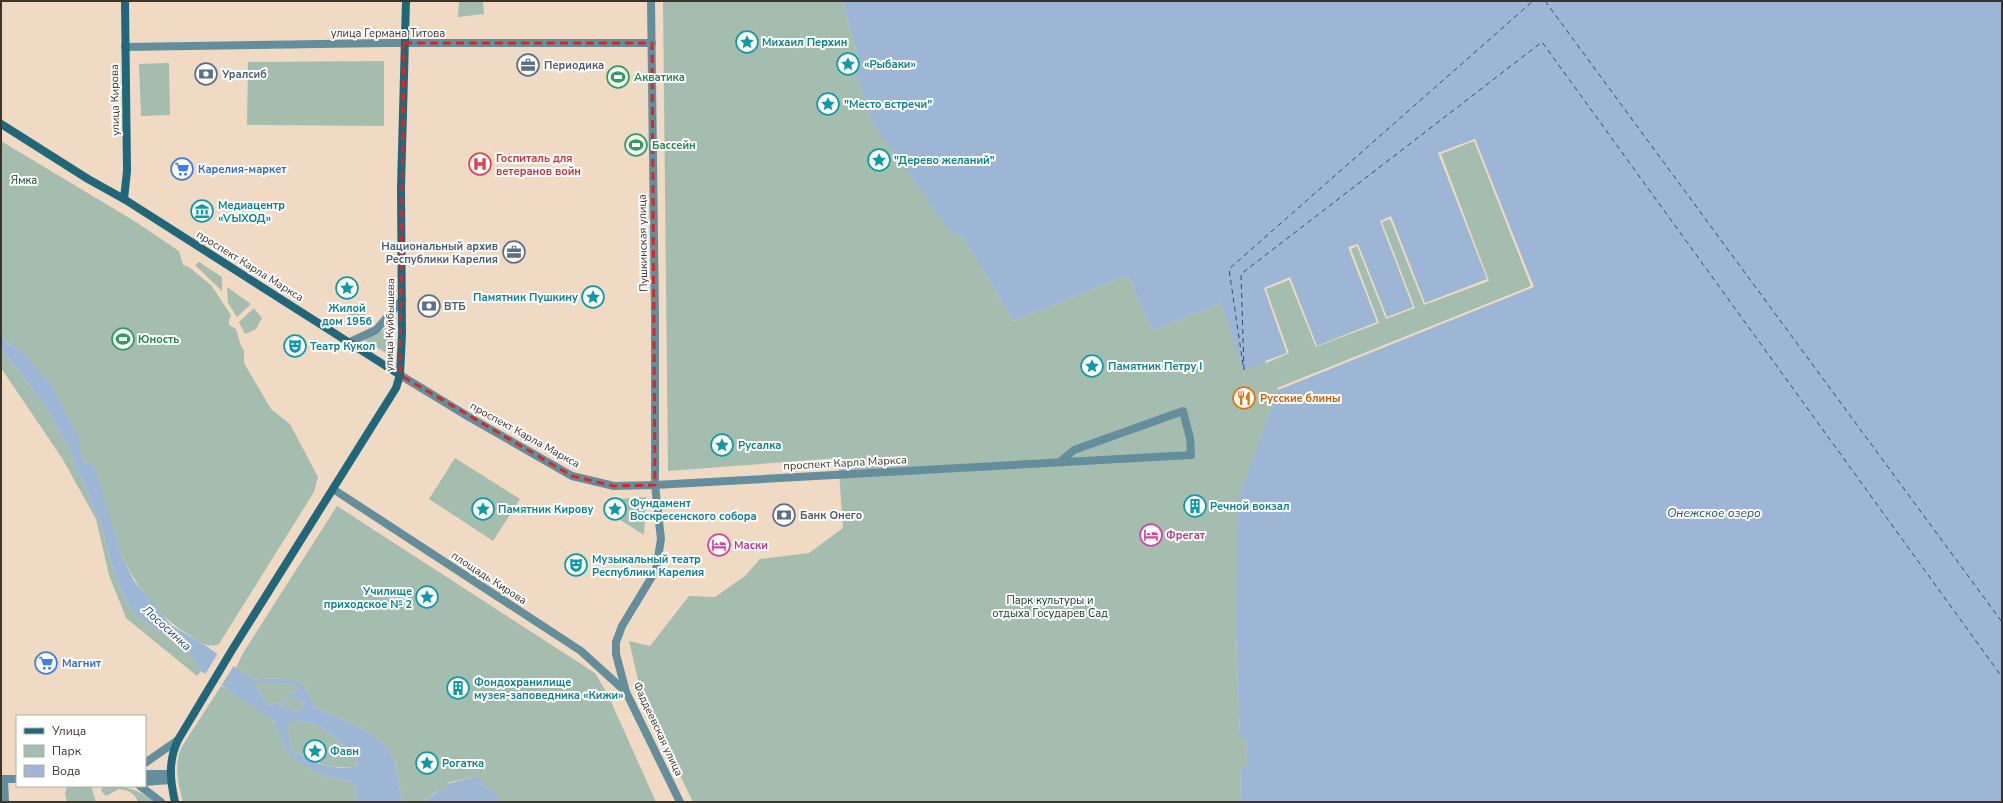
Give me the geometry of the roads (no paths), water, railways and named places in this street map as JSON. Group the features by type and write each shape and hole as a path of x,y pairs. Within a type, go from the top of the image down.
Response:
{"main road":[{"name":"улица Кирова","path":"124,199 127,171 125,1"},
{"name":"улица Куйбышева","path":"174,802 170,777 172,755 178,740 209,687 396,388 400,375 402,300 401,187 406,1"},
{"name":"проспект Карла Маркса","path":"1,124 88,179 124,199 400,375"}],"street":[{"name":"Пушкинская улица","path":"652,1 655,485"},
{"name":"улица Германа Титова","path":"125,47 404,43 652,43"},
{"path":"350,342 376,330 402,300"},
{"name":"проспект Карла Маркса","path":"400,375 469,418 572,476 614,486 655,485 1061,461 1191,455 1190,438 1183,411 1074,450 1061,461"},
{"name":"Фаддеевская улица","path":"655,485 661,539 656,570 622,626 616,642 616,654 626,692 680,802"},
{"name":"площадь Кирова","path":"333,489 581,651 626,692"},
{"path":"146,762 178,740"},
{"path":"146,774 170,777"},
{"path":"146,782 170,777"},
{"path":"5,802 2,779 16,779"},
{"path":"141,787 161,802"}],"water":[{"name":"Онежское озеро","path":"842,1 2002,1 2002,802 1240,802 1241,767 1247,766 1246,737 1240,737 1236,638 1237,504 1278,390 1533,287 1475,139 1438,153 1488,279 1425,303 1391,216 1380,221 1414,307 1387,317 1358,244 1348,248 1377,322 1317,346 1290,277 1264,288 1287,353 1244,370 1221,303 1152,331 1128,275 1014,321 960,233 954,236 874,126 854,68 861,65"},
{"name":"Лососинка","path":"1,333 8,346 13,342 50,383 80,439 80,449 86,464 94,465 121,554 134,581 171,625 205,645 250,678 284,678 297,682 304,686 316,708 360,727 377,739 388,748 395,762 402,802 355,802 357,797 354,783 321,774 297,761 285,748 274,721 201,671 186,649 132,613 114,573 102,528 69,448 43,402 1,349","holes":["254,682 289,684 295,686 297,690 281,702 270,705 264,700","294,697 304,704 303,708 298,711 278,706","307,721 328,731 356,759 356,766 339,768 320,764 296,753 292,750 288,734 291,722"]},
{"path":"474,777 482,780 483,785 487,789 492,788 501,802 423,802 438,791 443,792 448,787 447,784"}],"place":[{"name":"Михаил Перхин","path":"747,42"},
{"name":"«Рыбаки»","path":"848,64"},
{"name":"Периодика","path":"528,65"},
{"name":"Уралсиб","path":"206,74"},
{"name":"Акватика","path":"618,77"},
{"name":"\"Место встречи\"","path":"828,104"},
{"name":"Бассейн","path":"636,145"},
{"name":"\"Дерево желаний\"","path":"879,160"},
{"name":"Госпиталь для ветеранов войн","path":"480,164"},
{"name":"Карелия-маркет","path":"182,169"},
{"name":"Медиацентр «ѴЫХОД»","path":"202,211"},
{"name":"Национальный архив Республики Карелия","path":"514,252"},
{"name":"Жилой дом 1956","path":"347,288"},
{"name":"Памятник Пушкину","path":"593,297"},
{"name":"ВТБ","path":"429,306"},
{"name":"Юность","path":"123,339"},
{"name":"Театр Кукол","path":"295,346"},
{"name":"Памятник Петру I","path":"1092,366"},
{"name":"Русские блины","path":"1244,398"},
{"name":"Русалка","path":"722,445"},
{"name":"Речной вокзал","path":"1195,506"},
{"name":"Памятник Кирову","path":"483,509"},
{"name":"Фундамент Воскресенского собора","path":"615,509"},
{"name":"Банк Онего","path":"784,515"},
{"name":"Фрегат","path":"1151,535"},
{"name":"Маски","path":"719,545"},
{"name":"Музыкальный театр Республики Карелия","path":"576,565"},
{"name":"Училище приходское № 2","path":"427,597"},
{"name":"Магнит","path":"46,663"},
{"name":"Фондохранилище музея-заповедника «Кижи»","path":"458,688"},
{"name":"Фавн","path":"315,751"},
{"name":"Рогатка","path":"427,763"}],"park label":[{"name":"Ямка","path":"24,180"},
{"name":"Парк культуры и отдыха Государев Сад","path":"1050,606"}]}
